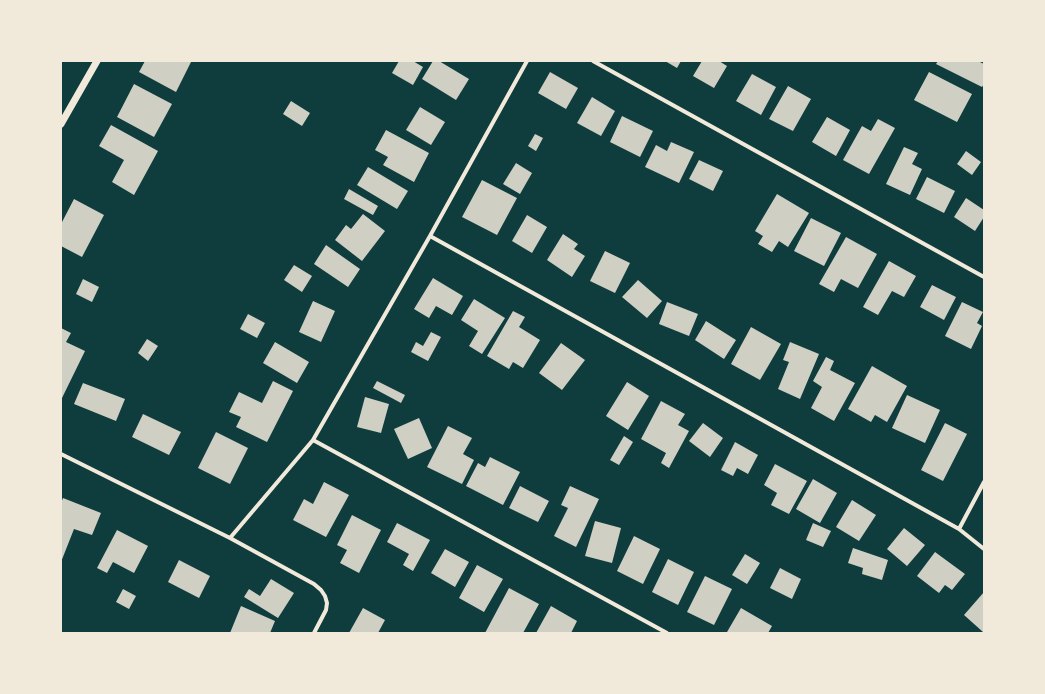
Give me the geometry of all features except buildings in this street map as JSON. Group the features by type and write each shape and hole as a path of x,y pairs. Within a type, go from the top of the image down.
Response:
{"street":[{"path":"61,124 97,61"},
{"path":"230,538 314,440 527,61"},
{"path":"593,61 984,277"},
{"path":"430,236 959,528 984,549"},
{"path":"314,440 667,633"},
{"path":"61,454 230,538 314,584 325,596 327,603 326,610 314,633"},
{"path":"959,528 984,482"}]}
